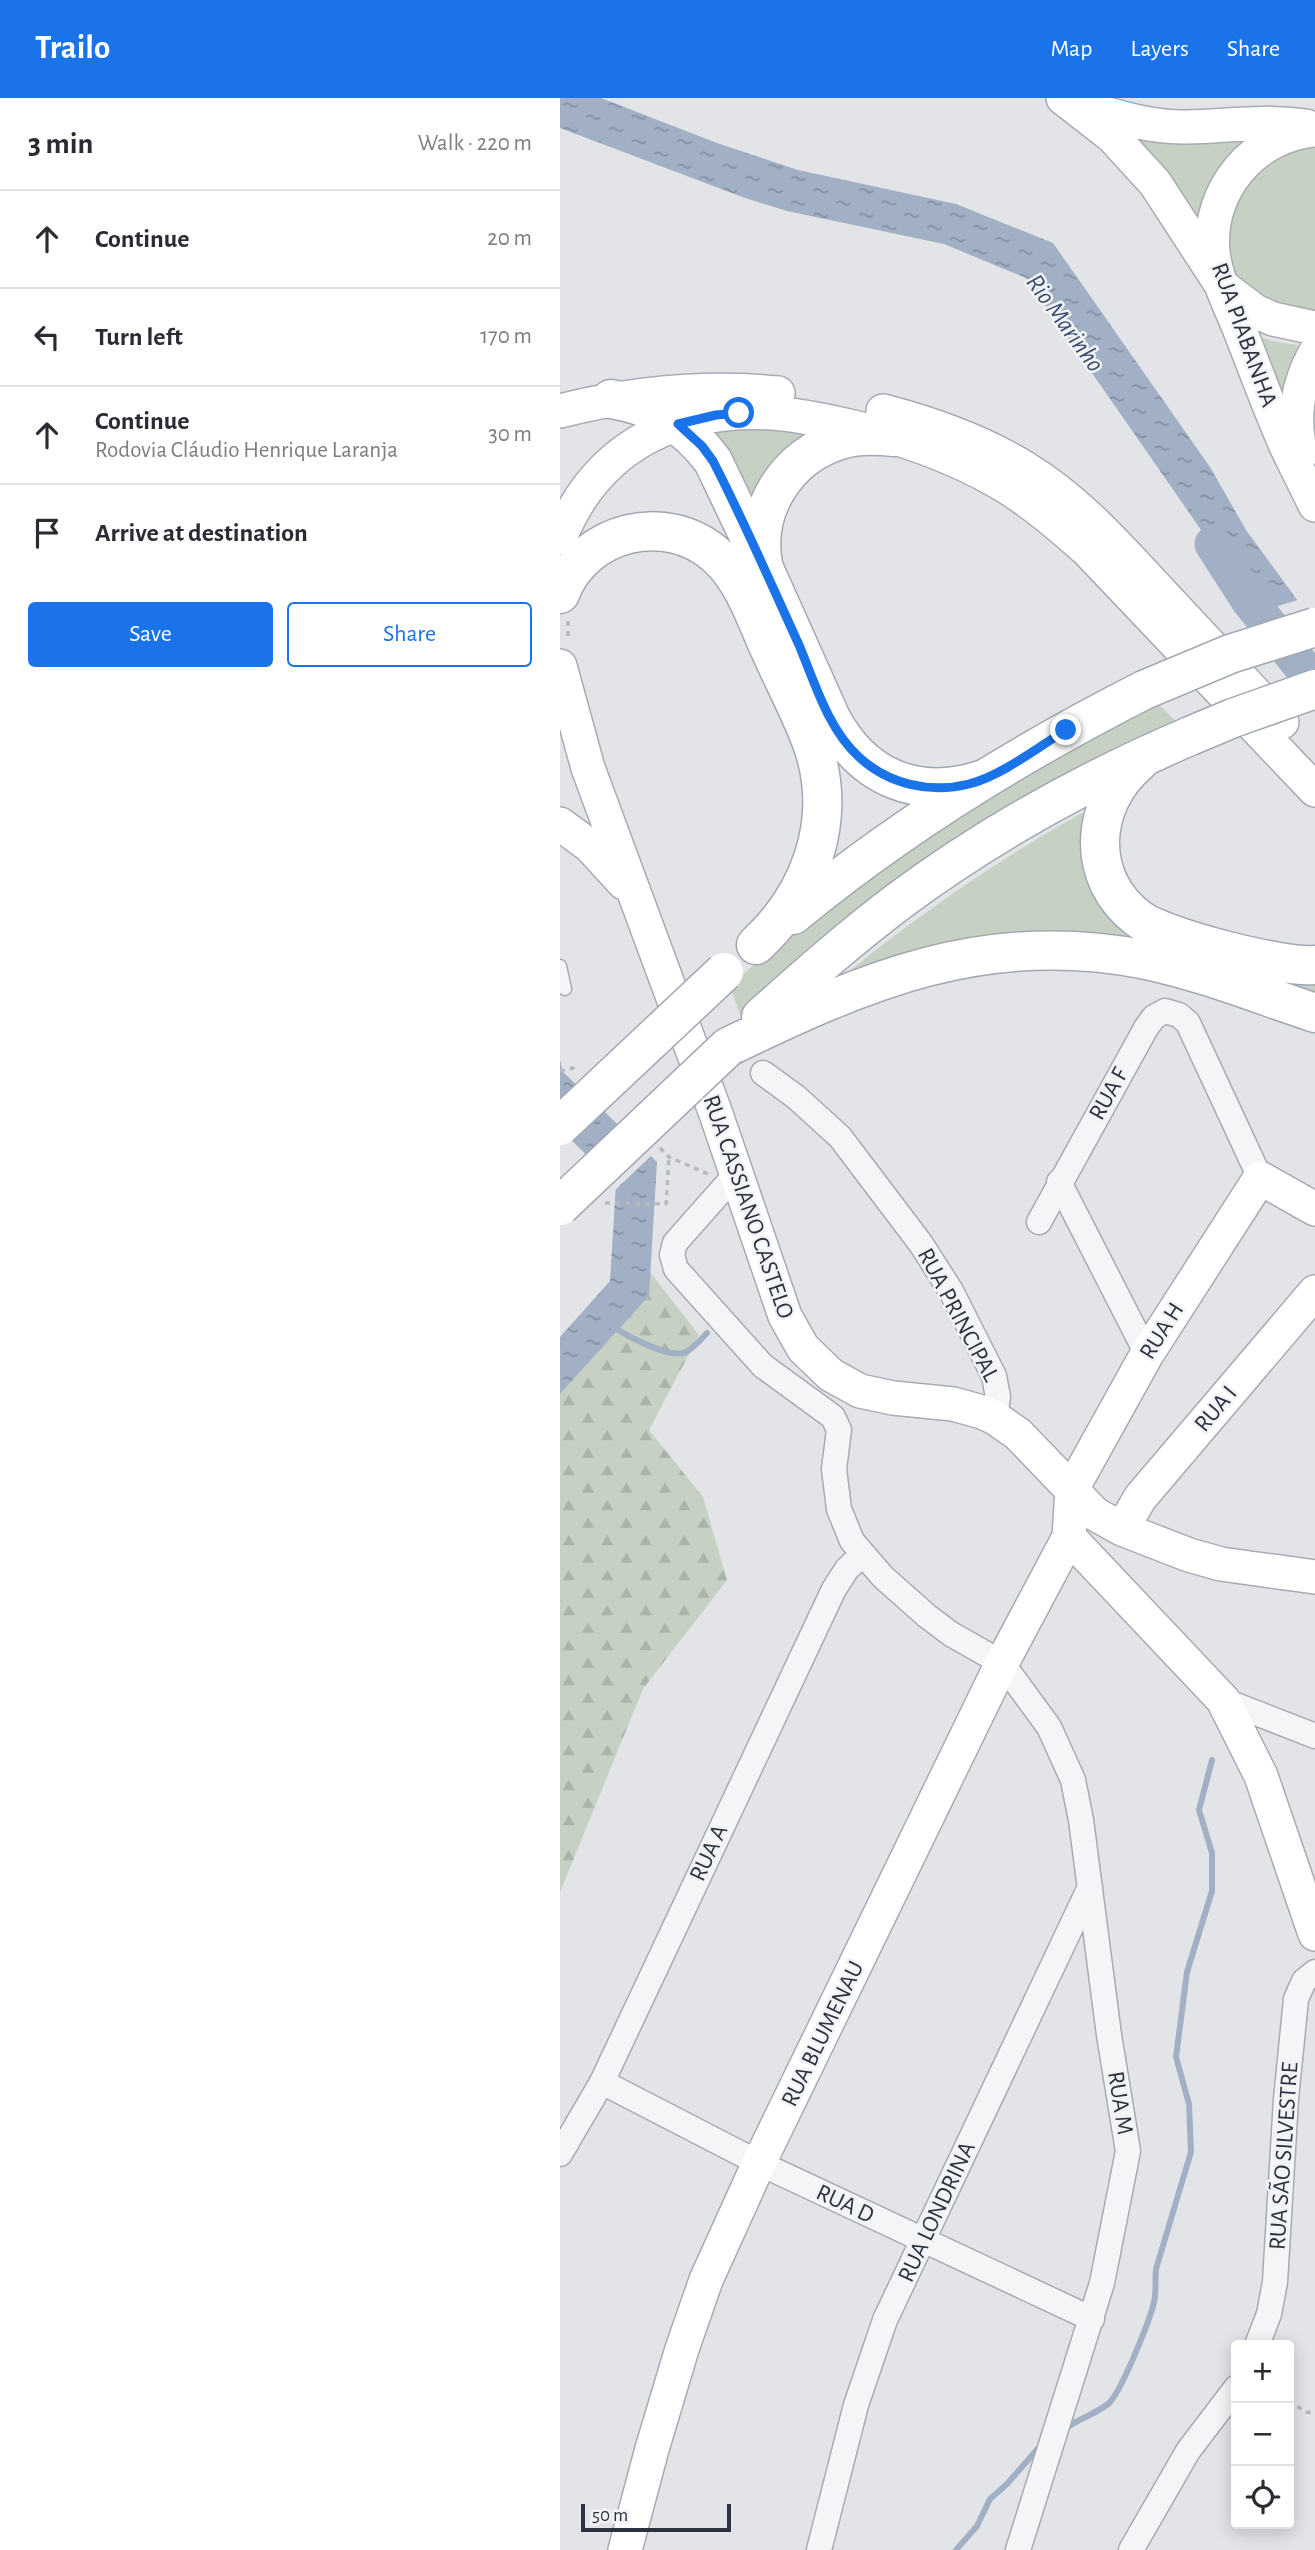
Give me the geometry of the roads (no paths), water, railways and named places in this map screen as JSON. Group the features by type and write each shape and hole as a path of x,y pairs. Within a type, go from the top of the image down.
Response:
{"main road":[{"path":"1063,98 1111,115 1160,125 1184,127 1269,122 1315,129"},
{"path":"1063,98 1113,137 1155,183 1222,286 1255,311 1273,319 1315,328"},
{"name":"RUA PIABANHA","path":"1315,129 1295,133 1264,147 1238,169 1220,199 1213,234 1213,252 1222,286 1286,446 1315,504"},
{"name":"RUA PIABANHA","path":"1315,353 1301,383 1296,420 1297,439 1315,504"},
{"path":"560,411 611,399 673,391 713,390 794,395 833,400 909,418 970,439 999,453 1055,489 1105,533 1315,757"},
{"path":"611,399 645,407 678,424 702,446 713,461 831,718 860,759 888,777 920,787 952,787 984,779"},
{"path":"560,538 576,503 601,471 632,444 678,424 716,415 784,414 894,437 969,466 1032,504 1061,526 1098,561 1315,790"},
{"path":"763,566 761,551 764,519 776,490 796,465 809,454 842,439 859,436 894,437"},
{"path":"564,608 569,577 589,553 615,538 645,531 668,532 691,538 717,555 737,579 807,731 819,767 821,786 821,828 809,872 787,912 756,946"},
{"path":"560,1126 724,972 829,885 905,830 1066,730 1144,690 1230,654 1315,627"},
{"name":"RUA CASSIANO CASTELO","path":"565,659 588,768 737,1172 785,1316 803,1348 816,1363 860,1391 893,1398 960,1405 995,1418"},
{"path":"560,1206 846,943 936,874 1051,802 1149,754 1233,718 1315,689"},
{"path":"1149,754 1124,777 1101,820 1101,861 1111,888 1119,900 1140,919 1164,932 1288,964 1315,965"},
{"name":"RUA CASSIANO CASTELO","path":"560,824 575,833 604,859 638,906"},
{"path":"741,1039 842,994 908,970 970,957 1021,951 1082,951 1143,960 1204,976 1315,1013"},
{"path":"1260,1178 1315,1209"},
{"name":"RUA H","path":"1072,1489 1147,1354 1260,1178"},
{"name":"RUA I","path":"1122,1529 1140,1498 1315,1292"},
{"name":"RUA PRINCIPAL","path":"995,1418 1018,1434 1095,1514 1122,1529 1189,1555 1221,1564 1315,1577"},
{"path":"1072,1489 1069,1537 1223,1700 1261,1776 1315,1934"},
{"name":"RUA BLUMENAU","path":"625,2550 682,2348 706,2280 1003,1663 1069,1537"}],"street":[{"name":"RUA F","path":"1039,1222 1146,1028 1154,1017 1165,1011 1179,1015 1188,1023 1260,1178"},
{"name":"RUA PRINCIPAL","path":"763,1073 805,1104 840,1137 921,1244 951,1291 994,1376 998,1397 995,1418"},
{"path":"737,1172 675,1242 673,1262 689,1284 764,1366 834,1416 839,1430 834,1469 839,1508 862,1555 927,1616 951,1634 1003,1663"},
{"path":"1059,1182 1147,1354"},
{"name":"RUA A","path":"560,2154 602,2081 834,1589 847,1569 862,1555"},
{"name":"RUA M","path":"1003,1663 1049,1727 1073,1780 1128,2151 1102,2283 1018,2550"},
{"path":"1223,1700 1315,1736"},
{"name":"RUA LONDRINA","path":"819,2550 856,2404 885,2320 1090,1887"},
{"name":"RUA SÃO SILVESTRE","path":"1259,2340 1269,2314 1275,2283 1286,2099 1296,1999 1304,1981 1315,1972"},
{"name":"RUA D","path":"602,2081 760,2163 1092,2319"},
{"path":"1131,2550 1188,2451 1231,2395"}],"lane":[{"path":"560,966 565,989"}],"water":[{"path":"560,98 601,98 717,143 798,170 956,204 1053,243 1210,467 1246,530 1303,608 1274,631 1026,278 944,244 787,211 745,198 560,128"},
{"path":"560,1060 563,1072 657,1162 649,1296 560,1394 560,1337 610,1281 616,1184 560,1129"}],"waterway":[{"name":"Rio Marinho","path":"1213,544 1249,600 1315,683"},
{"path":"612,1326 659,1350 679,1354 692,1348 707,1333"},
{"path":"1066,2428 1108,2404 1128,2370 1153,2305 1156,2269 1191,2152 1189,2104 1176,2057 1187,1972 1212,1891 1212,1853 1199,1810 1212,1760"},
{"path":"956,2550 977,2526 990,2499 1042,2444"}]}
